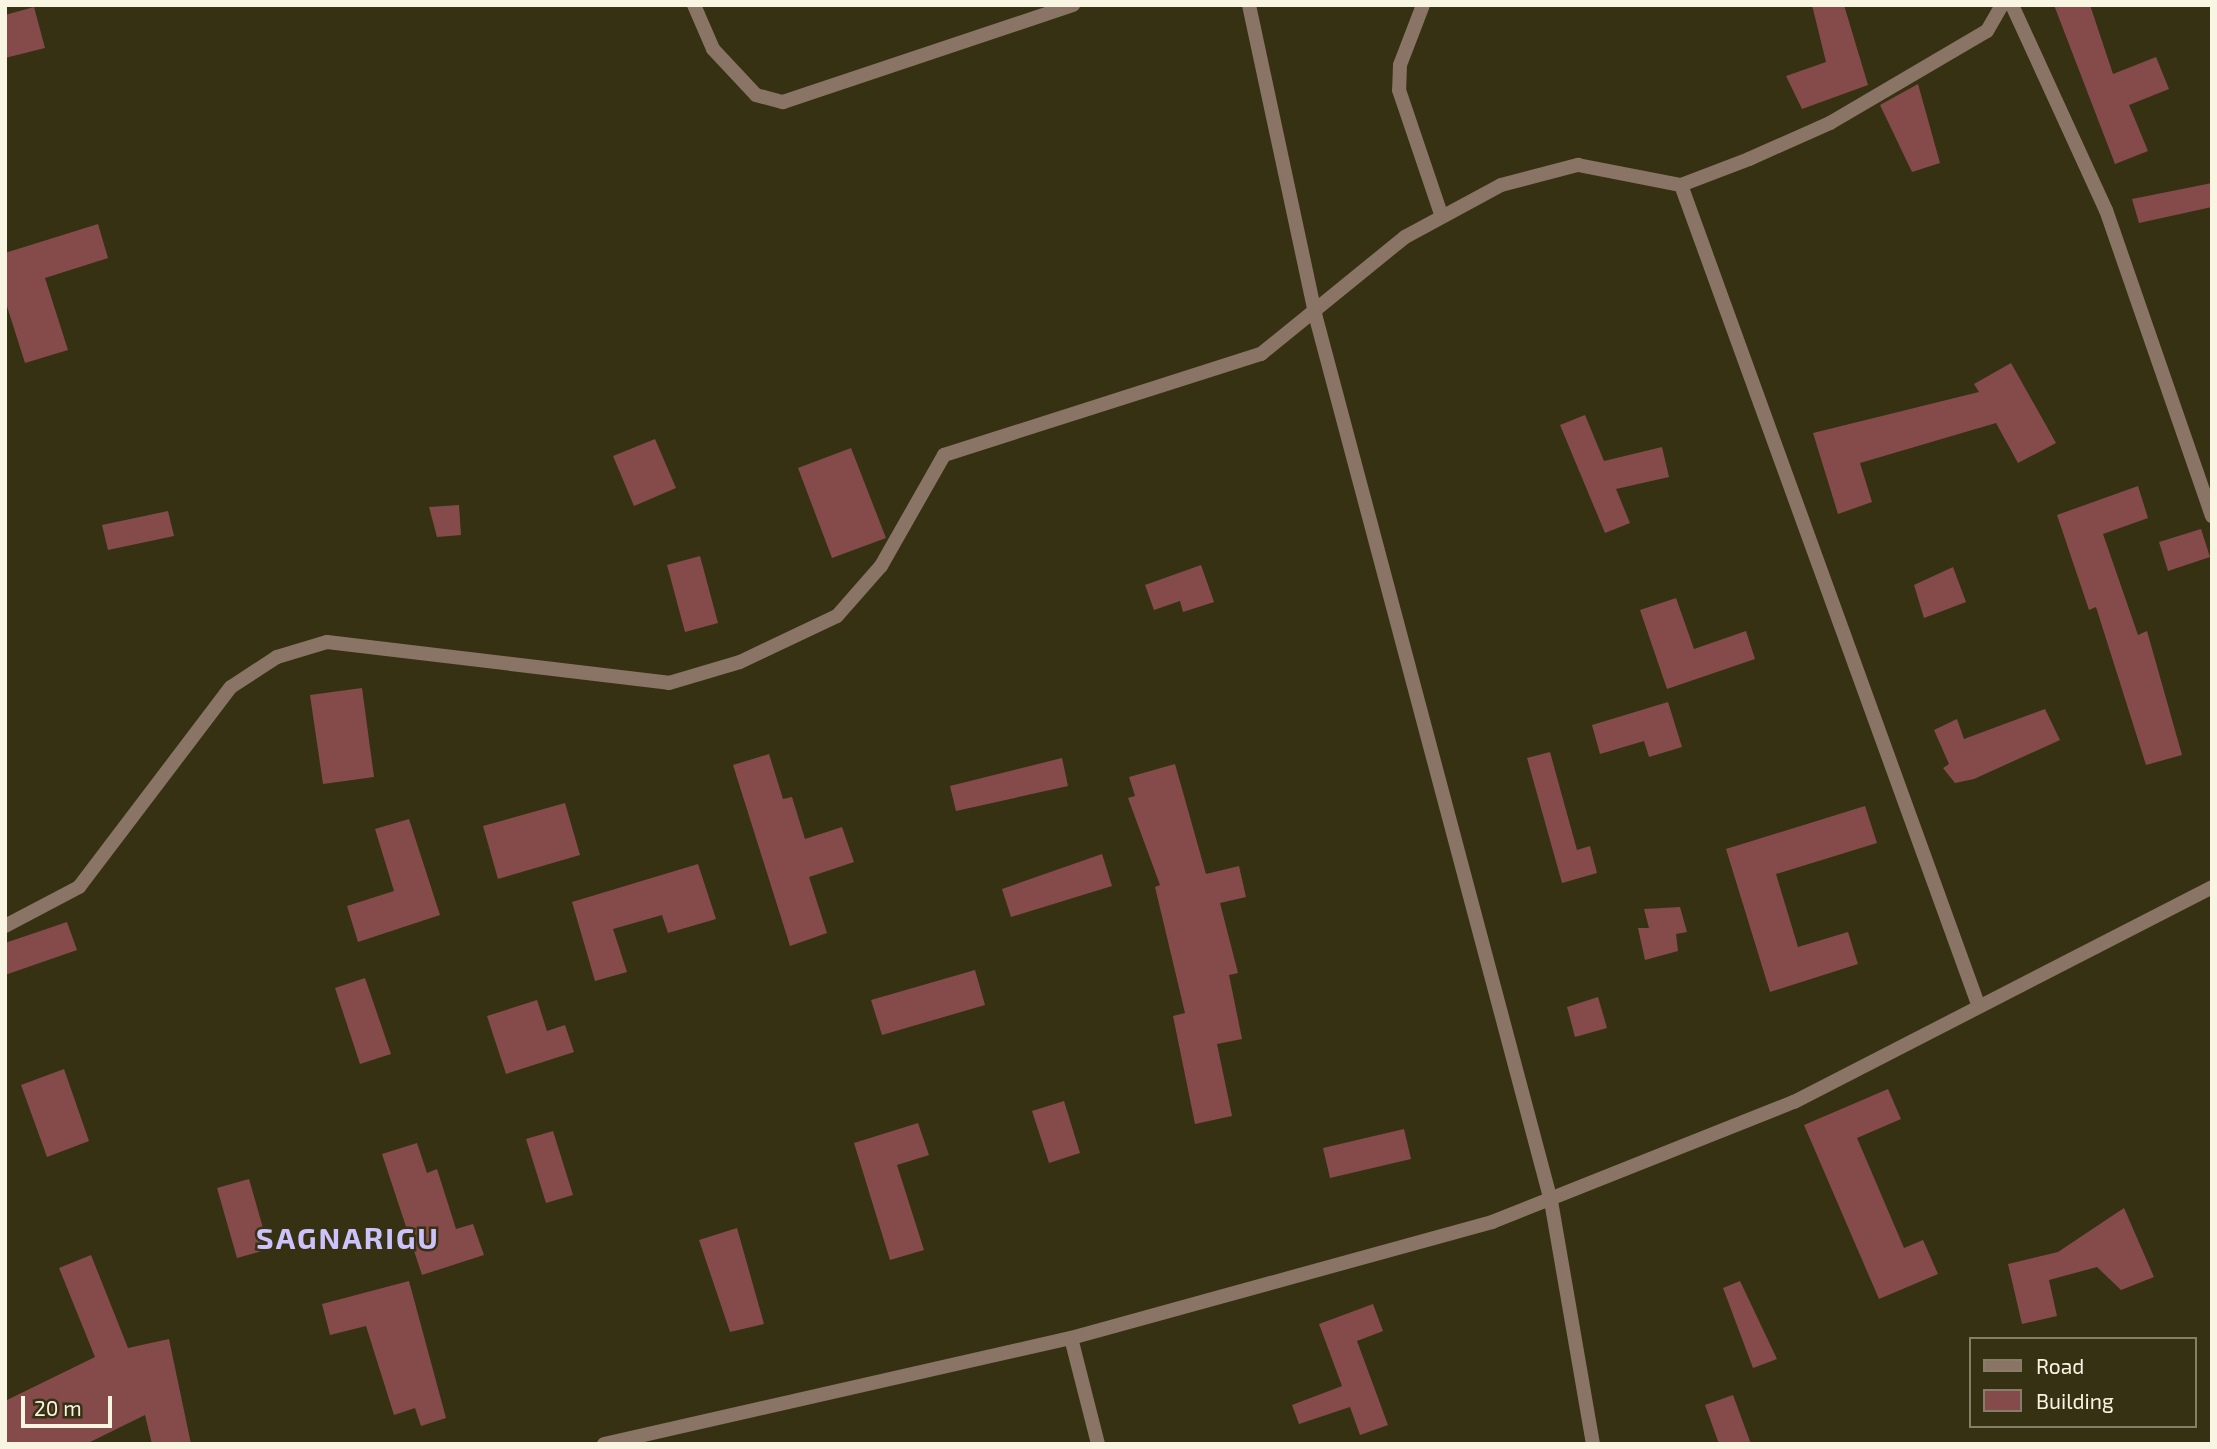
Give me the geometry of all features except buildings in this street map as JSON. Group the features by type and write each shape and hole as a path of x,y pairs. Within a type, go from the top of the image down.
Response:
{"street":[{"path":"694,5 713,49 756,95 783,102 1073,5"},
{"path":"1250,5 1315,314 1551,1200 1592,1444"},
{"path":"1423,5 1400,65 1399,90 1441,214"},
{"path":"5,926 79,887 230,687 277,657 327,642 669,683 740,662 837,616 881,566 944,455 1249,358 1315,314 1357,274 1441,214 1501,185 1578,165 1681,185 1830,123 1987,31 2002,5"},
{"path":"2012,5 2106,211 2212,516"},
{"path":"1681,185 1978,1003"},
{"path":"604,1444 1071,1338 1551,1200 1794,1102 1978,1003 2212,887"},
{"path":"1071,1338 1098,1444"}],"district":[{"name":"SAGNARIGU","path":"348,1237"}]}
